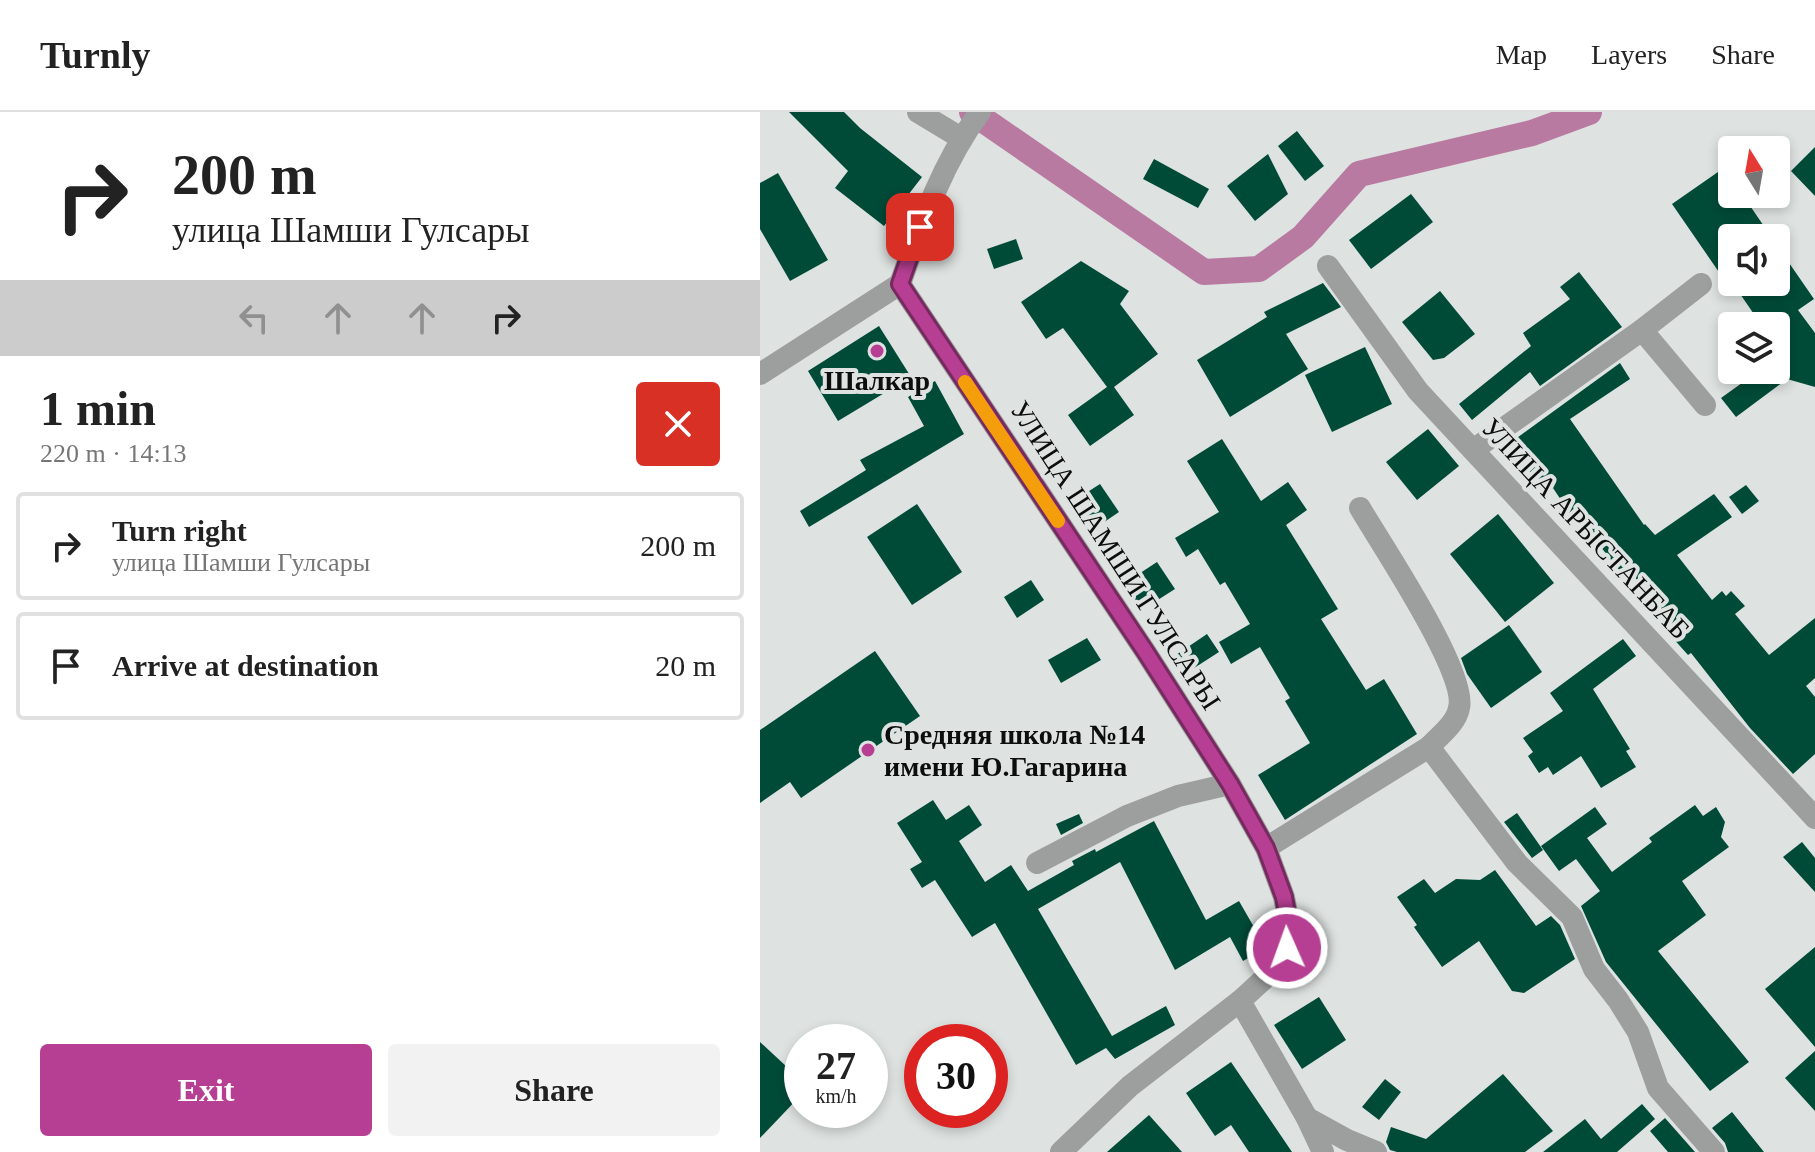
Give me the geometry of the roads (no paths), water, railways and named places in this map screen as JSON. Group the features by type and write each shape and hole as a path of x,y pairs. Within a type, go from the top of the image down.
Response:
{"street":[{"path":"918,112 962,136"},
{"path":"760,374 900,284 920,227 962,136 980,112"},
{"name":"УЛИЦА АРЫСТАНБАБ","path":"1328,266 1418,391 1815,818"},
{"name":"УЛИЦА ШАМШИ ГУЛСАРЫ","path":"900,284 1100,603 1230,784 1266,848 1284,897 1289,924 1287,948 1277,967 1240,1001 1130,1086 1061,1152"},
{"path":"1473,450 1642,330 1701,284"},
{"path":"1642,330 1705,405"},
{"path":"1266,848 1429,747 1449,726 1459,708 1455,674 1360,508"},
{"path":"1429,747 1517,863 1572,917 1594,969 1638,1032 1658,1088 1714,1152"},
{"path":"1037,863 1127,816 1178,796 1230,784"},
{"path":"1240,1001 1323,1152"},
{"path":"1307,1118 1376,1152"}],"waterway":[{"path":"972,112 1204,272 1259,269 1303,237 1359,174 1532,133 1589,112"}],"place":[{"name":"Шалкар","path":"877,351"},
{"name":"Средняя школа №14 имени Ю.Гагарина","path":"868,750"}]}
